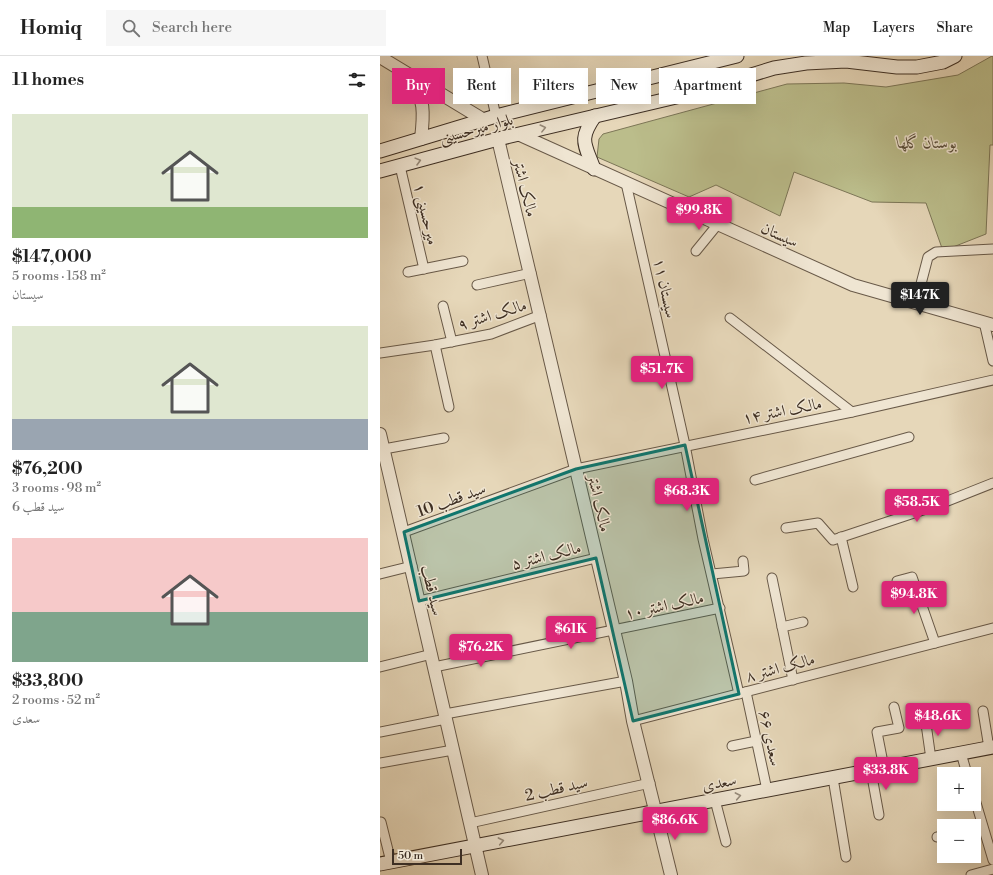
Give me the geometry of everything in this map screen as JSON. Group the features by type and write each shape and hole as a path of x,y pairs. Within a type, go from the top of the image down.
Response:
{"main road":[{"name":"بلوار میرحسینی","path":"380,151 490,118 737,56"},
{"path":"881,56 897,67"},
{"name":"بلوار میرحسینی","path":"380,171 518,134 689,94 774,68 806,63 852,59 897,67 917,68 943,62 955,56"},
{"path":"594,169 586,149 584,139 586,129 595,116"},
{"name":"سعدی","path":"385,863 991,747"}],"street":[{"path":"482,56 490,118"},
{"path":"384,58 400,68"},
{"path":"445,93 490,118"},
{"path":"422,104 422,139"},
{"name":"سیستان","path":"518,134 853,285 989,324"},
{"name":"مالک اشتر","path":"498,139 541,315 596,558 626,681 633,721 657,811 671,875"},
{"name":"میرحسینی ۱","path":"400,166 424,269"},
{"name":"سیستان ۱۱","path":"626,183 685,445"},
{"path":"696,251 718,224"},
{"path":"916,303 928,256 936,252 993,248"},
{"path":"408,272 463,261"},
{"path":"478,286 531,273"},
{"path":"443,306 452,342"},
{"name":"مالک اشتر ۹","path":"380,353 435,345 491,334 541,315"},
{"path":"730,318 852,412"},
{"path":"989,324 993,361"},
{"path":"435,345 449,407"},
{"name":"مالک اشتر ۱۴","path":"576,469 685,445 852,412 993,380"},
{"name":"سید قطب","path":"380,434 383,454 412,566 482,875"},
{"path":"755,480 909,437"},
{"path":"383,454 444,438"},
{"path":"685,445 703,539 712,574 744,571 743,561"},
{"name":"سید قطب 10","path":"404,532 576,469"},
{"path":"786,528 818,523 833,540 936,506 993,483"},
{"path":"842,537 853,587"},
{"name":"مالک اشتر ۵","path":"419,601 596,558"},
{"path":"380,574 412,566"},
{"name":"سعدی ۶۶","path":"712,574 756,741 767,790"},
{"path":"772,578 793,680"},
{"path":"897,581 912,578 935,643"},
{"name":"مالک اشتر ۱۰","path":"434,667 720,608"},
{"path":"782,627 803,622"},
{"name":"مالک اشتر ۸","path":"633,721 993,628"},
{"path":"380,667 432,654"},
{"path":"380,732 545,695 626,681"},
{"path":"884,768 877,732 899,728 894,707"},
{"path":"983,711 991,747"},
{"path":"925,718 931,759"},
{"path":"732,746 756,741"},
{"path":"380,763 453,750"},
{"path":"961,753 965,767"},
{"path":"871,770 880,814"},
{"path":"833,778 846,857"},
{"name":"سید قطب 2","path":"470,824 650,783"},
{"path":"715,800 726,842"},
{"path":"381,822 385,863"},
{"path":"981,833 993,860"},
{"path":"970,875 993,869"}],"highlighted area":[{"path":"685,445 739,694 633,721 596,558 419,601 404,532 576,469"}],"green space":[{"name":"بوستان گلها","path":"993,56 993,145 990,145 986,234 943,251 926,203 872,202 794,172 780,216 716,185 689,197 597,157 599,139 603,134 713,104 756,104 756,92 787,84 844,83 886,87 958,75"}]}
